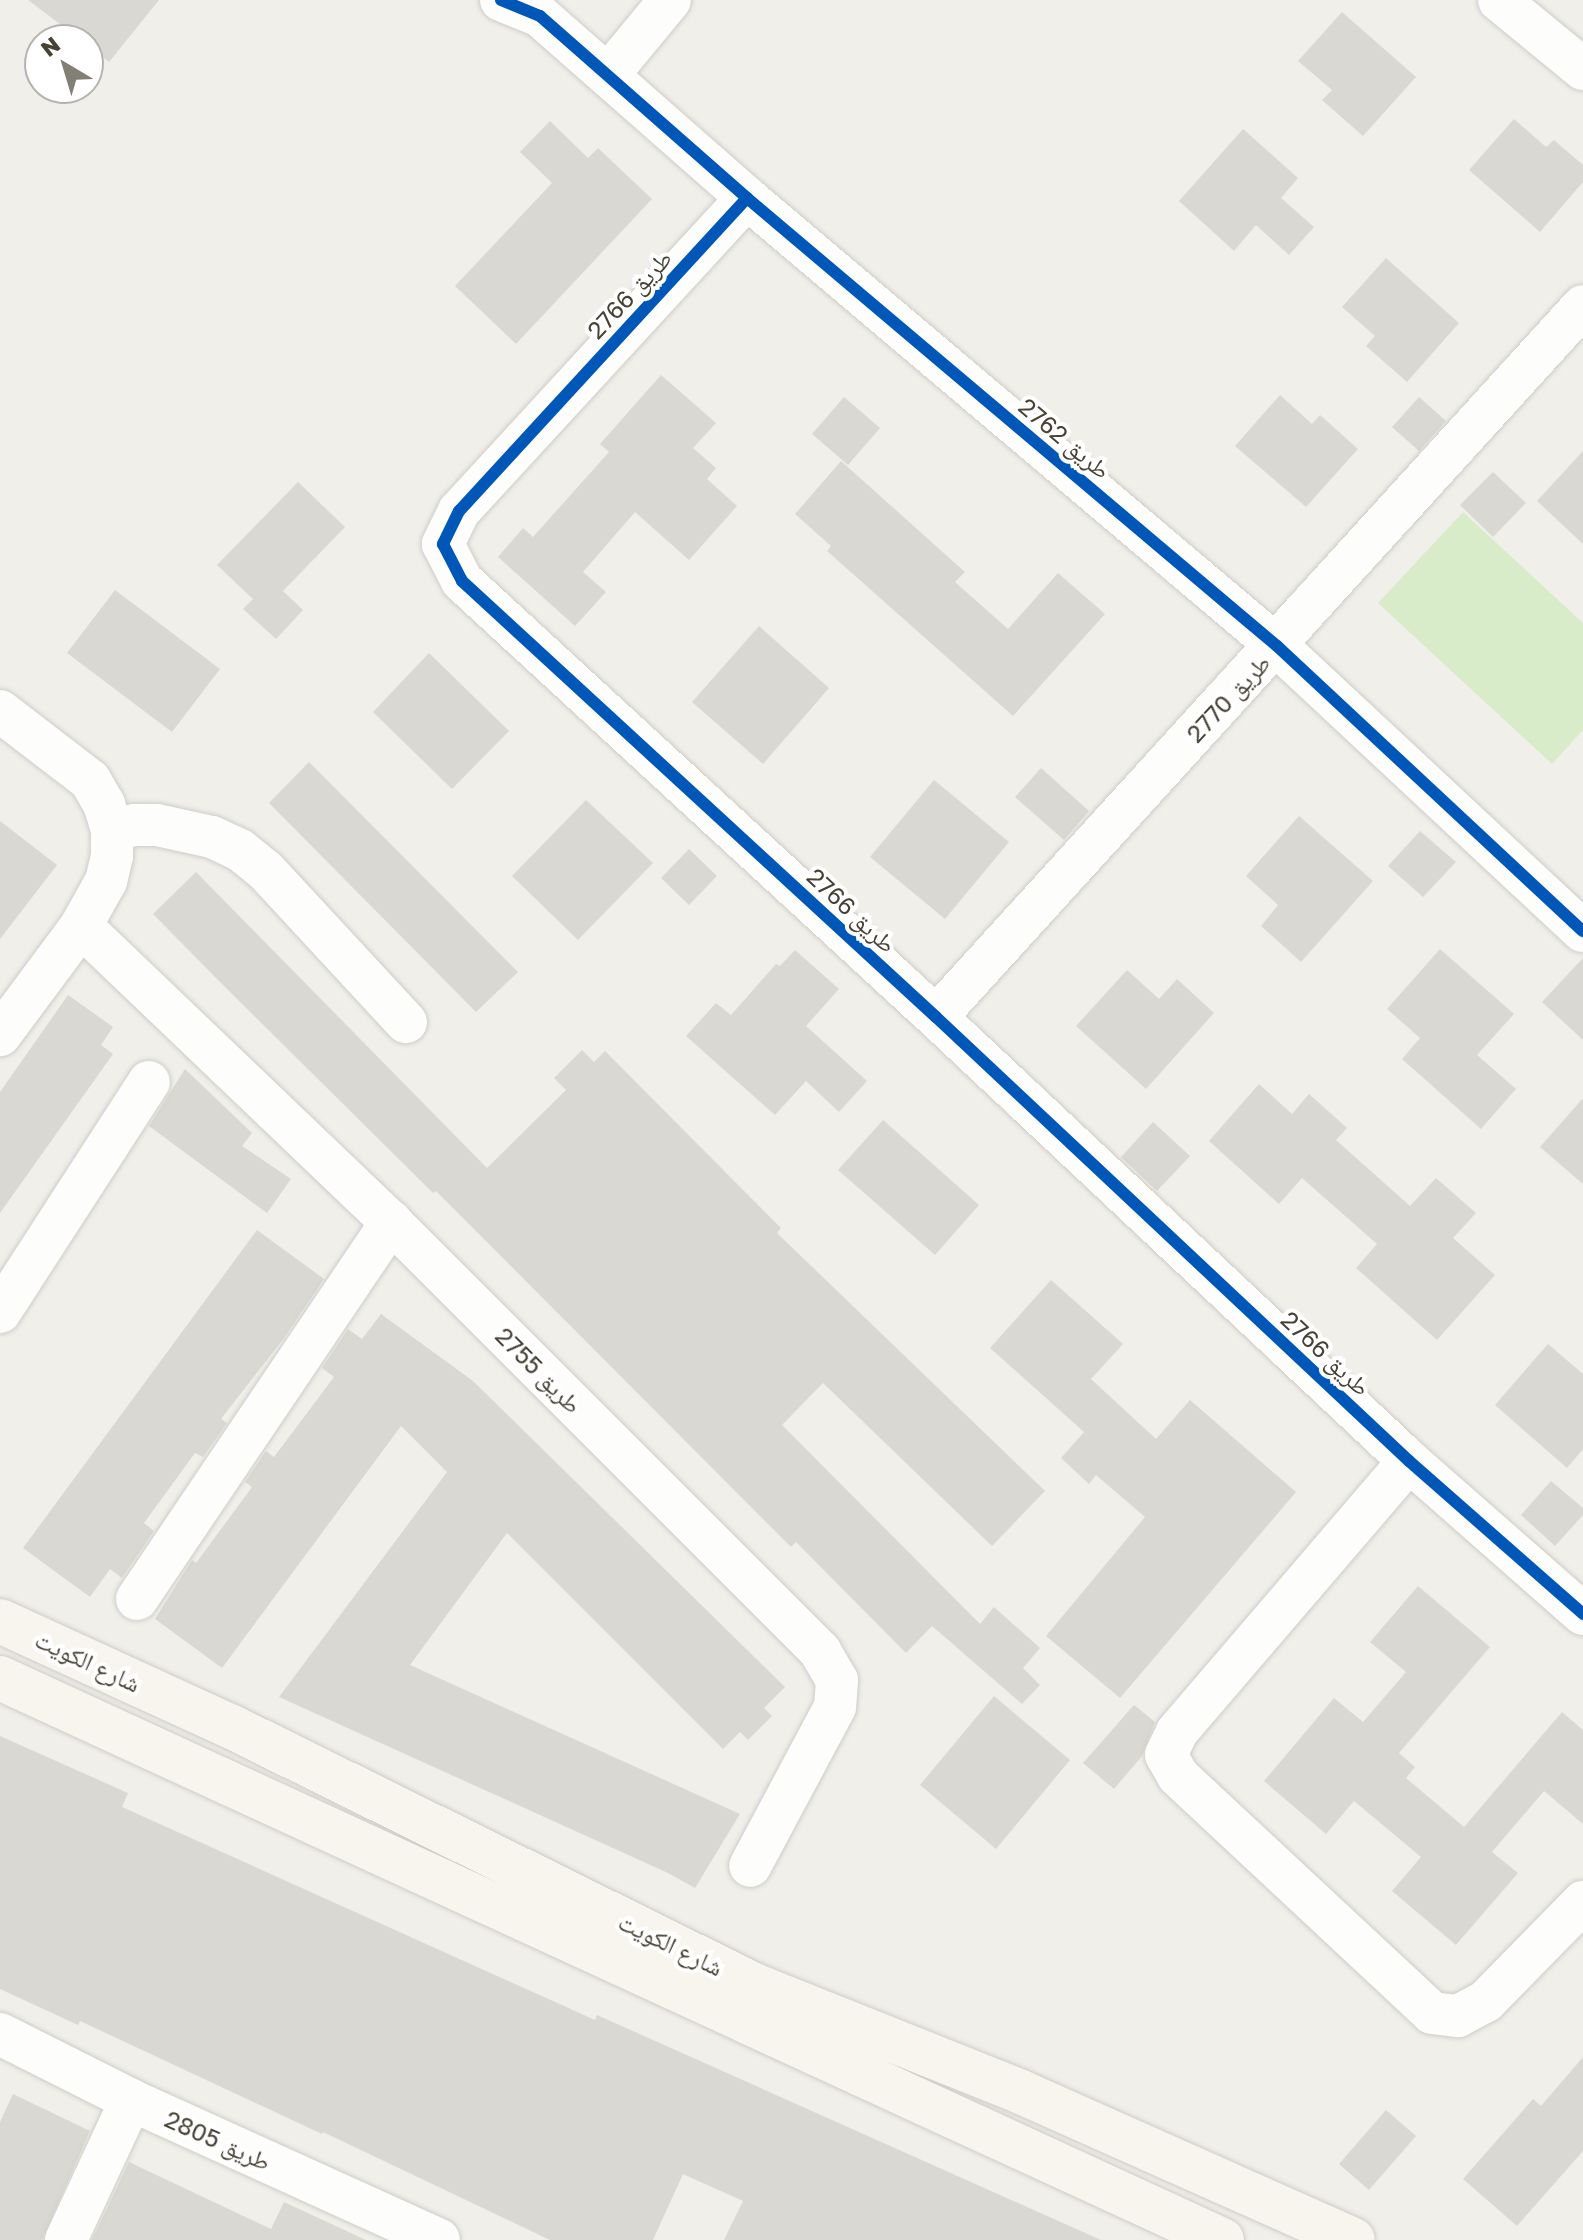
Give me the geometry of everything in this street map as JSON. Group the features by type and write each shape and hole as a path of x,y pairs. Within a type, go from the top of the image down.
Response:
{"main road":[{"name":"شارع الكويت","path":"0,1621 232,1727 754,1985 1021,2092 1353,2240"},
{"name":"شارع الكويت","path":"0,1678 1222,2240"}],"street":[{"name":"طريق 2762","path":"501,0 535,8 747,198 1277,646 1583,931"},
{"path":"608,75 670,0"},
{"path":"1499,0 1583,69"},
{"name":"طريق 2766","path":"747,198 459,511 443,544 462,581 936,1017 1409,1461 1583,1614"},
{"name":"طريق 2770","path":"936,1017 1277,646 1583,306"},
{"path":"0,711 90,780 104,804 112,831 112,856 106,881 81,926 3,1023"},
{"path":"112,831 135,825 157,825 212,837 240,850 266,871 406,1022"},
{"name":"طريق 2755","path":"81,926 391,1222 820,1651 837,1680 835,1707 750,1866"},
{"path":"6,1290 149,1082"},
{"path":"137,1599 391,1222"},
{"path":"1409,1461 1177,1732 1166,1755 1178,1776 1432,2013 1458,2016 1486,2001 1583,1902"},
{"name":"طريق 2805","path":"0,2034 131,2100 439,2240"},
{"path":"66,2240 131,2100"}],"green space":[{"path":"1463,512 1583,623 1583,730 1552,764 1378,603"}],"building":[{"path":"28,0 159,0 109,62 104,58 104,24 60,24"},
{"path":"1342,12 1416,77 1363,136 1322,100 1332,90 1298,61"},
{"path":"1514,119 1546,147 1554,140 1583,165 1583,182 1540,232 1469,170"},
{"path":"550,121 588,158 598,148 652,199 516,344 455,286 552,183 520,152"},
{"path":"1243,129 1298,178 1281,198 1314,227 1289,255 1256,225 1234,251 1179,201"},
{"path":"1386,258 1459,323 1407,382 1366,346 1375,336 1342,307"},
{"path":"661,375 716,423 693,448 716,468 707,479 737,506 689,560 635,512 583,572 606,592 575,626 498,557 523,528 533,537 609,452 600,444"},
{"path":"1280,395 1312,424 1320,415 1358,449 1306,507 1235,446"},
{"path":"844,397 880,428 848,465 812,434"},
{"path":"1419,397 1446,421 1419,451 1392,427"},
{"path":"1583,451 1583,544 1537,501"},
{"path":"841,461 965,572 955,582 1008,629 1058,573 1105,614 1013,716 827,551 831,546 795,514"},
{"path":"1493,472 1526,503 1493,537 1460,505"},
{"path":"298,482 345,527 283,591 303,610 276,639 243,609 253,599 217,565"},
{"path":"115,590 220,669 172,732 67,653"},
{"path":"759,626 829,688 763,764 692,702"},
{"path":"429,653 509,731 452,789 373,712"},
{"path":"309,762 518,972 476,1012 269,803"},
{"path":"1041,768 1089,811 1064,840 1015,797"},
{"path":"934,780 1009,842 945,919 870,857"},
{"path":"586,800 653,863 578,940 512,876"},
{"path":"1299,816 1373,881 1301,962 1261,926 1278,905 1246,876"},
{"path":"0,821 57,865 0,939"},
{"path":"1420,831 1456,862 1423,897 1388,866"},
{"path":"689,849 717,876 689,905 661,878"},
{"path":"196,872 487,1168 566,1090 554,1078 582,1050 594,1062 605,1051 781,1228 777,1233 1045,1491 992,1546 823,1383 782,1425 980,1624 994,1607 1040,1648 1023,1668 1040,1685 1022,1704 932,1626 906,1653 796,1542 791,1547 436,1191 433,1193 220,982 153,914"},
{"path":"1440,949 1514,1014 1477,1055 1516,1089 1481,1129 1402,1059 1420,1038 1387,1009"},
{"path":"795,950 839,989 806,1026 867,1081 839,1112 806,1081 775,1115 686,1036 716,1003 731,1015 776,964 780,966"},
{"path":"1583,958 1583,1040 1542,1002"},
{"path":"1127,970 1159,999 1177,979 1214,1013 1146,1089 1076,1026"},
{"path":"68,995 113,1027 101,1045 113,1054 0,1213 0,1092"},
{"path":"185,1069 252,1133 242,1146 291,1179 267,1213 149,1126"},
{"path":"1259,1084 1292,1114 1309,1094 1347,1128 1336,1140 1410,1206 1436,1178 1476,1213 1453,1238 1495,1275 1437,1340 1356,1268 1377,1244 1302,1178 1279,1204 1209,1141"},
{"path":"1583,1098 1583,1184 1540,1147"},
{"path":"883,1120 979,1205 935,1255 838,1170"},
{"path":"1153,1122 1190,1156 1157,1191 1121,1157"},
{"path":"257,1230 324,1279 284,1338 221,1419 227,1423 203,1457 195,1453 144,1523 154,1531 122,1578 110,1569 90,1597 23,1548"},
{"path":"1051,1280 1123,1344 1091,1379 1156,1439 1190,1400 1296,1492 1120,1698 1046,1636 1145,1517 1096,1475 1089,1484 1061,1458 1084,1432 990,1348"},
{"path":"381,1314 473,1381 785,1687 764,1708 772,1716 748,1740 740,1732 723,1749 507,1533 410,1665 740,1814 695,1888 279,1697 447,1472 401,1426 222,1668 155,1619 192,1560 196,1563 252,1487 245,1482 266,1451 274,1457 334,1377 322,1368 348,1329 362,1339"},
{"path":"1548,1344 1583,1374 1583,1449 1567,1468 1495,1405"},
{"path":"1551,1481 1583,1508 1583,1515 1555,1546 1521,1515"},
{"path":"1418,1586 1490,1647 1399,1753 1415,1767 1406,1778 1464,1827 1562,1712 1583,1730 1583,1824 1544,1791 1492,1852 1518,1873 1456,1945 1392,1891 1421,1857 1354,1801 1326,1834 1264,1781 1334,1698 1363,1722 1406,1672 1370,1642"},
{"path":"994,1696 1070,1760 996,1849 920,1785"},
{"path":"1134,1705 1155,1722 1142,1756 1114,1789 1083,1763"},
{"path":"0,1736 128,1793 122,1807 595,2020 597,2015 1101,2240 724,2240 743,2201 683,2174 653,2240 550,2240 80,2021 78,2025 0,1989"},
{"path":"1583,2057 1583,2151 1517,2226 1463,2179 1533,2099 1541,2106"},
{"path":"13,2094 90,2131 42,2240 0,2240 0,2122"},
{"path":"1386,2110 1416,2136 1369,2190 1339,2164"},
{"path":"129,2162 271,2229 284,2202 366,2240 92,2240"}],"cycle path":[{"path":"501,0 540,16 747,198 1277,646 1583,931"},
{"path":"747,198 459,511 443,544 462,581 936,1017 1409,1461 1583,1614"}]}
